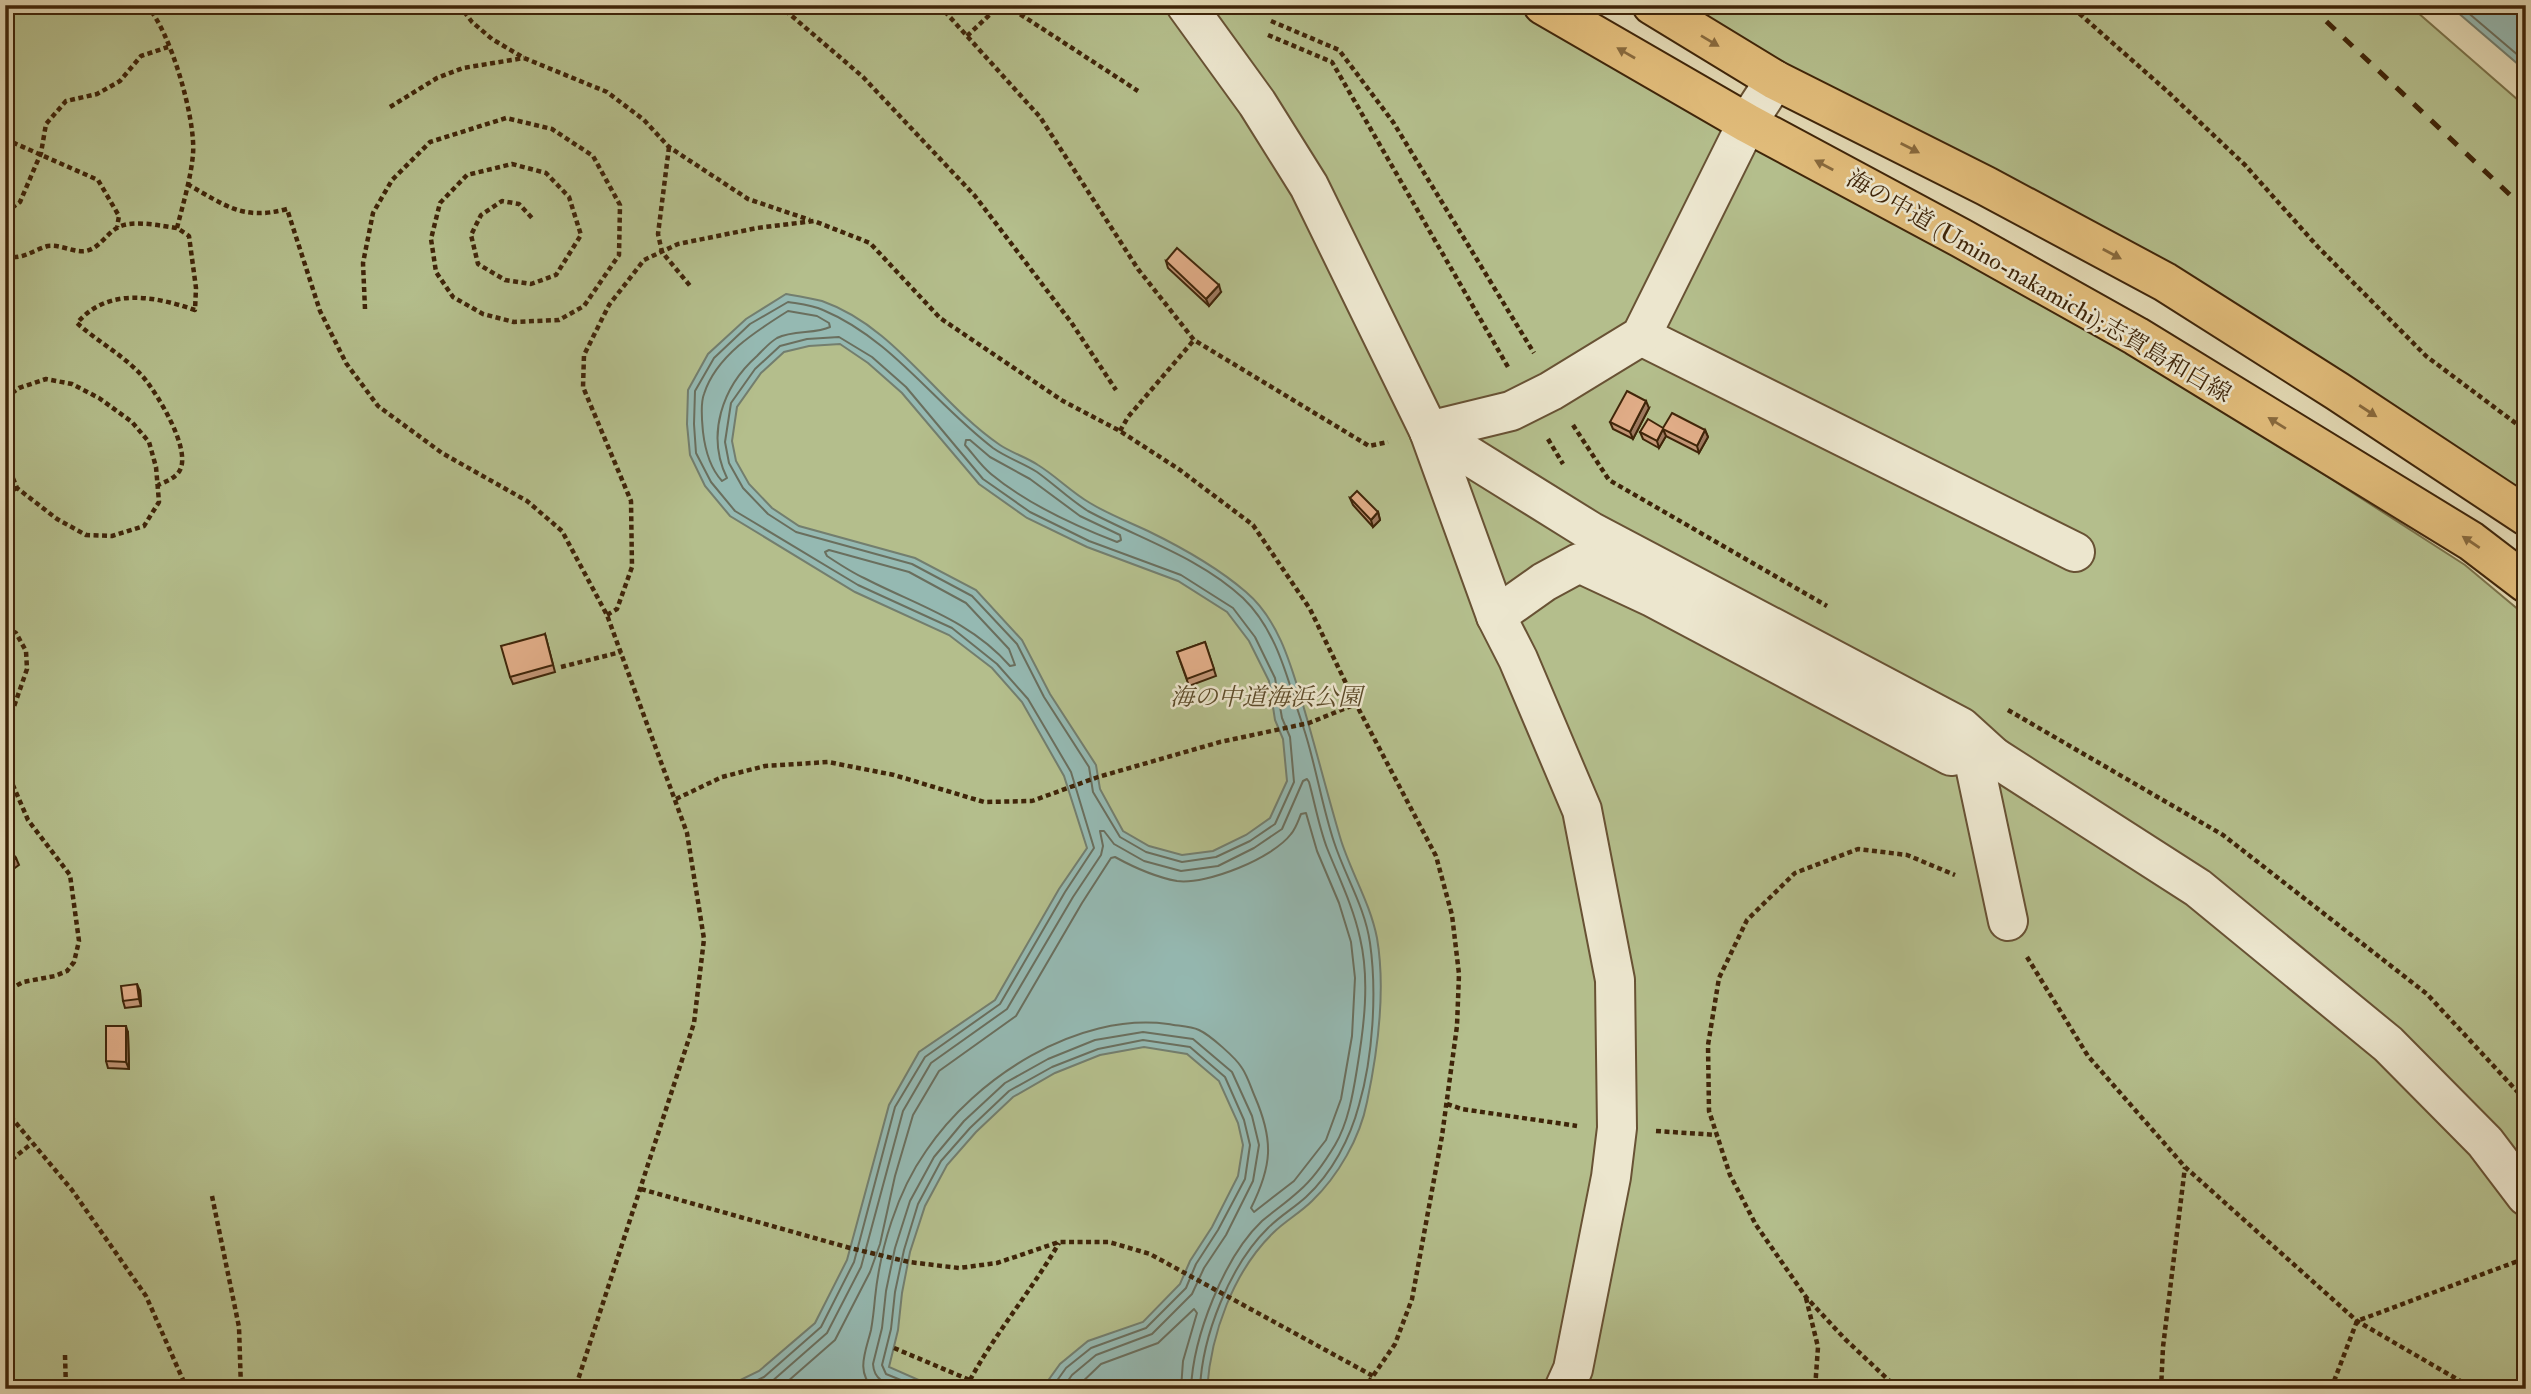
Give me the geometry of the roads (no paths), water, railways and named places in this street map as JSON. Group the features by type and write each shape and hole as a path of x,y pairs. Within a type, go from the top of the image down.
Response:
{"main road":[{"name":"海の中道 (Umino-nakamichi);志賀島和白線","path":"1543,5 1747,124 1961,238 2136,336 2471,541 2526,583"},
{"path":"1651,5 1775,80 1986,186 2165,282 2526,516"}],"street":[{"path":"1186,5 1256,103 1309,186 1429,431 1496,616 1518,659 1582,810 1615,980 1617,1128 1611,1177 1573,1368 1564,1389"},
{"path":"1429,431 1511,411 1641,335 1747,124 1775,80"},
{"path":"1641,335 2075,552"},
{"path":"1429,431 1590,531 1961,727 1983,755 2198,888 2377,1035 2485,1142 2526,1196"},
{"path":"1496,616 1544,582 1579,563 1652,597 1951,756 1983,755"},
{"path":"1983,755 2008,921"}],"water":[{"path":"2449,5 2526,5 2526,71"},
{"path":"786,294 822,301 848,313 872,328 894,347 977,428 1000,445 1038,465 1090,503 1187,551 1235,583 1257,603 1282,644 1294,674 1340,837 1374,925 1380,958 1380,1020 1364,1116 1353,1143 1322,1191 1273,1233 1246,1266 1226,1305 1219,1326 1207,1389 1042,1389 1060,1364 1088,1341 1143,1322 1180,1284 1238,1176 1243,1145 1238,1123 1219,1081 1187,1054 1144,1047 1100,1055 1055,1073 1013,1097 976,1132 947,1165 925,1206 910,1252 898,1330 889,1367 939,1389 722,1389 759,1371 815,1323 847,1260 889,1105 919,1052 995,1000 1059,889 1087,848 1064,776 1022,702 992,668 949,635 855,592 730,516 705,486 690,455 688,390 708,354 746,319","holes":["840,344 868,363 902,393 979,484 1027,518 1087,547 1178,581 1227,612 1249,641 1269,681 1275,720 1283,739 1287,781 1270,818 1246,835 1213,851 1182,855 1149,846 1123,831 1100,789 1096,765 1050,694 1022,640 976,590 915,558 799,526 772,508 749,484 736,461 732,441 737,407 761,373 784,352 809,346"]}],"railway":[{"path":"2309,5 2526,210"}],"park label":[{"name":"海の中道海浜公園","path":"1266,697"}]}
